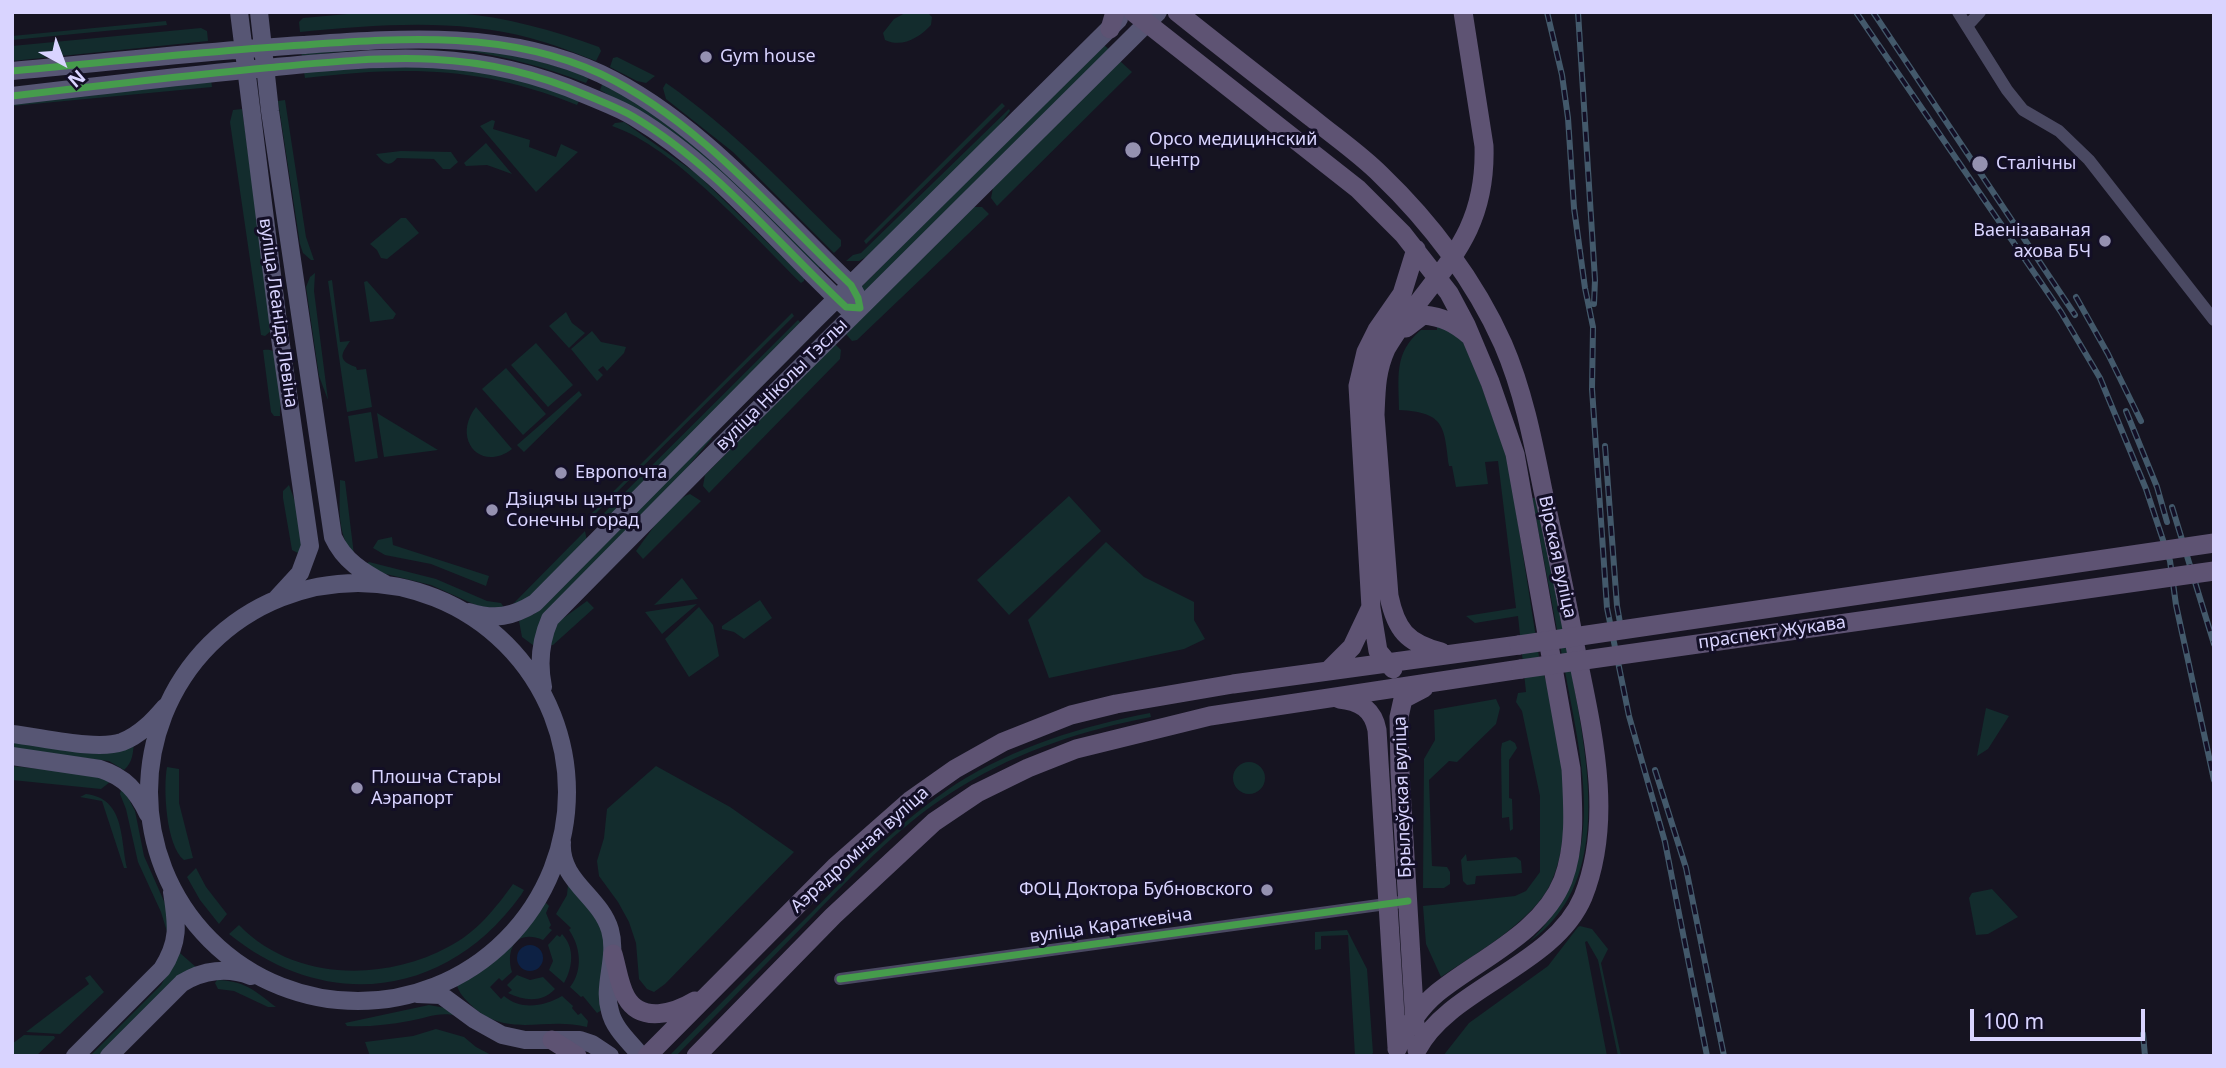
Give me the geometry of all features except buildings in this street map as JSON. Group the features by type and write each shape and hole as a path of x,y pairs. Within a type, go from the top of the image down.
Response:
{"main road":[{"name":"вуліца Леаніда Левіна","path":"239,12 280,338 310,546 300,573 275,601"},
{"name":"вуліца Леаніда Левіна","path":"259,12 333,537 350,562 384,584"},
{"name":"вуліца Ніколы Тэслы","path":"462,610 487,618 500,618 535,603 1112,21 1126,12"},
{"path":"1177,12 1373,167 1397,191 1452,258"},
{"path":"1446,653 1427,648 1402,632 1393,618 1375,415 1377,377 1386,349 1452,258 1474,221 1481,195 1485,168 1484,146 1464,12"},
{"path":"1144,21 1337,170 1385,215 1438,277"},
{"name":"вуліца Ніколы Тэслы","path":"544,691 540,675 540,651 550,619 1144,21"},
{"path":"12,71 366,40 451,38 534,51 600,74 648,102 712,151 851,285 860,308 846,307 682,151 634,117 556,82 503,67 421,57 334,60 12,96"},
{"path":"1416,249 1405,288 1371,341 1360,374 1358,399 1371,608 1378,650 1385,662 1402,674 1441,681"},
{"name":"Вірская вуліца","path":"1417,1053 1427,1034 1442,1019 1527,959 1565,923 1582,900 1589,877 1598,822 1598,777 1588,711 1533,443 1514,371 1502,341 1452,258"},
{"name":"Вірская вуліца","path":"1397,1052 1415,1018 1436,994 1527,929 1554,898 1569,859 1574,817 1571,769 1515,454 1471,337 1438,277"},
{"path":"1386,349 1409,325 1423,315 1447,319 1471,337"},
{"name":"праспект Жукава","path":"1446,653 1519,645 2214,543"},
{"name":"праспект Жукава","path":"1331,698 2214,571"},
{"path":"257,978 212,940 172,888 155,848 149,815 153,757 160,730 170,702 190,667 225,630 275,601 315,590 384,584 421,593 462,610 506,646 544,691 561,736 569,782 561,855 568,872 598,908 610,928 613,954 626,998 643,1011 664,1014 677,1011 714,989"},
{"path":"1328,671 1352,647 1371,608"},
{"name":"Аэрадромная вуліца","path":"648,1056 835,867 911,800 955,769 1003,742 1071,715 1115,704 1446,653"},
{"name":"Брылеўская вуліца","path":"1417,1053 1400,772 1399,706 1408,695 1441,681"},
{"name":"Аэрадромная вуліца","path":"696,1056 833,916 891,861 934,822 977,793 1028,768 1076,749 1130,734 1210,716 1331,698"},
{"name":"Брылеўская вуліца","path":"1331,698 1353,700 1365,706 1375,719 1397,1052"},
{"path":"12,734 103,746 122,742 138,733 170,702"},
{"path":"12,756 110,772 131,786 140,796 149,815"},
{"path":"414,994 472,964 512,930 529,910 563,835"},
{"path":"75,1056 162,969 171,956 177,932 172,888"},
{"path":"613,954 607,995 609,1011 615,1024 641,1056"},
{"path":"109,1056 182,983 209,971 235,971 319,1001 359,1003 414,994 441,995 475,1020 502,1035 516,1039 580,1040 592,1044 610,1056"},
{"path":"1412,981 1424,994 1436,994"},
{"path":"1392,985 1408,1012 1415,1018 1442,1019"},
{"path":"552,1040 577,1056"}],"street":[{"path":"1958,12 2007,90 2024,110 2059,131 2089,160 2214,320"},
{"path":"1968,25 1980,12"},
{"name":"вуліца Караткевіча","path":"840,979 1408,901"}],"green space":[{"path":"370,12 446,12 493,18 564,35 599,47 601,51 596,61 530,38 445,25 358,27 300,32 299,22 303,18"},
{"path":"907,12 927,12 932,17 931,25 921,34 904,42 885,40 883,33 894,19"},
{"path":"166,21 167,25 12,40 12,36"},
{"path":"201,28 207,31 208,41 12,61 12,46"},
{"path":"1104,45 1111,51 866,294 862,286"},
{"path":"489,47 590,76 586,83 498,56 448,49 412,48"},
{"path":"337,48 404,48 302,56 301,53"},
{"path":"617,57 655,76 646,83 637,81 610,67 613,58"},
{"path":"1120,61 1132,72 997,206 991,198 993,188"},
{"path":"429,65 521,78 580,99 577,105 508,83 443,72 377,72 305,78 304,72"},
{"path":"211,79 212,87 12,106 12,100"},
{"path":"603,82 671,122 823,264 818,269 639,112 600,90"},
{"path":"666,83 690,100 757,158 841,240 841,246 834,253 733,152 666,99 663,88"},
{"path":"285,100 306,237 314,260 303,253 300,244 278,101"},
{"path":"1002,103 1005,106 866,244 864,241"},
{"path":"242,109 273,329 265,336 261,335 230,122 233,110"},
{"path":"1009,109 989,139 868,256 859,261 846,261 861,253"},
{"path":"495,121 493,129 530,140 529,147 556,157 561,144 578,152 536,192 480,126"},
{"path":"624,122 697,174 804,278 804,281 801,283 737,218 687,173 636,137 612,126"},
{"path":"486,143 512,174 487,165 466,166 464,163"},
{"path":"401,151 451,152 458,162 450,169 443,169 434,159 397,158 389,164 376,154"},
{"path":"974,207 982,207 989,214 857,340 852,341 846,334"},
{"path":"401,218 406,218 419,233 387,259 381,258 370,244"},
{"path":"315,273 314,291 328,400 319,376 306,287"},
{"path":"332,280 340,342 350,341 342,356 345,362 357,370 366,369 372,407 347,412 328,281"},
{"path":"367,281 396,314 393,319 370,322 364,282"},
{"path":"566,312 572,323 585,333 569,348 549,326"},
{"path":"792,313 794,316 590,519 588,517"},
{"path":"798,320 803,325 603,524 594,523"},
{"path":"1437,322 1452,326 1469,351 1508,460 1540,663 1555,716 1564,782 1562,847 1554,875 1542,898 1508,931 1441,977 1426,944 1423,906 1515,896 1526,891 1540,872 1540,796 1522,711 1516,702 1518,693 1526,692 1518,616 1475,623 1466,616 1516,608 1498,461 1485,462 1488,484 1456,487 1440,424 1426,414 1399,410 1402,357 1412,339 1421,330 1437,330"},
{"path":"592,331 601,342 626,347 624,353 607,371 603,366 598,370 603,375 597,381 571,349"},
{"path":"536,343 573,385 548,407 511,365"},
{"path":"835,344 841,350 840,359 709,493 703,486 705,475"},
{"path":"263,350 274,352 279,363 280,416 274,416 271,412"},
{"path":"506,368 546,414 523,435 482,389"},
{"path":"579,391 582,395 524,452 517,445"},
{"path":"476,407 512,449 490,457 480,455 473,449 468,441 467,430 469,419"},
{"path":"371,412 378,458 355,462 348,416"},
{"path":"377,413 438,450 384,457"},
{"path":"710,436 712,438 537,648 522,637 519,621 534,614"},
{"path":"340,480 345,481 354,555 342,529"},
{"path":"289,485 302,528 300,554 292,550 283,498 283,491"},
{"path":"690,494 701,501 643,559 636,551 675,503"},
{"path":"1069,496 1101,531 1009,615 977,580"},
{"path":"1532,498 1535,498 1564,623 1585,753 1588,824 1583,858 1573,890 1555,918 1529,942 1555,912 1572,880 1581,846 1584,812 1578,740"},
{"path":"585,531 587,541 523,604 512,605"},
{"path":"392,537 393,545 489,576 486,586 431,564 385,555 373,548 378,540"},
{"path":"1106,542 1144,577 1194,602 1194,620 1205,639 1184,649 1049,678 1028,620"},
{"path":"369,562 436,579 487,601 501,603 505,609 480,607 431,585 386,574 364,565"},
{"path":"682,578 698,599 654,605"},
{"path":"760,600 772,618 744,639 734,632 722,629 722,626"},
{"path":"587,601 594,608 553,645 547,645 558,622"},
{"path":"697,604 662,634 645,612"},
{"path":"699,607 713,625 719,656 689,677 665,639"},
{"path":"1496,699 1500,708 1496,724 1457,762 1449,761 1429,780 1432,866 1447,867 1450,884 1444,888 1423,888 1424,759 1435,740 1434,710"},
{"path":"1986,708 2009,716 1988,749 1977,756"},
{"path":"1150,713 1151,717 1077,735 1030,752 984,773 941,799 848,880 676,1056 670,1055 861,862 936,798 978,771 1025,749 1074,731"},
{"path":"1510,740 1517,748 1509,760 1509,798 1512,799 1513,829 1510,831 1509,817 1502,818 1501,749 1502,743"},
{"path":"12,741 134,741 131,760 124,770 109,761 12,749"},
{"path":"1249,762 1260,767 1265,778 1260,789 1249,794 1238,789 1233,778 1238,767"},
{"path":"12,766 88,774 110,782 101,789 12,780"},
{"path":"656,766 730,807 794,852 665,984 654,992 647,989 639,979 636,943 629,922 599,876 597,861 604,838 607,809"},
{"path":"167,767 179,769 179,803 193,858 184,860 173,843 167,816"},
{"path":"122,786 135,811 144,856 171,917 168,935 161,912 138,862 120,794"},
{"path":"86,794 99,797 114,811 119,821 127,868 124,868 102,801 80,797"},
{"path":"1466,854 1467,861 1516,857 1521,861 1522,873 1476,876 1475,884 1467,885 1463,881 1461,860"},
{"path":"196,868 206,887 227,914 219,924 200,900 187,877"},
{"path":"513,884 524,890 521,895 491,929 458,956 422,973 384,983 345,984 306,976 267,959 229,934 239,925 261,943 285,957 312,966 368,970 396,966 423,958 467,935 492,911"},
{"path":"568,885 595,915 606,938 602,1010 597,1013 583,996 570,987 579,966 578,951 569,930 571,928 556,914 567,895"},
{"path":"1992,889 2018,917 1988,934 1976,935 1969,898 1972,893"},
{"path":"545,902 549,906 546,913 551,925 549,928 552,930 543,940 526,937 515,943 510,955 512,972 502,981 499,978 490,987 501,999 504,996 525,1005 541,1004 562,996 578,1015 581,1013 588,1021 587,1027 497,1021 470,1004 457,986 516,940"},
{"path":"1580,926 1592,929 1608,949 1601,963 1621,1056 1618,1056 1598,960 1587,941 1585,942 1607,1056 1443,1056 1469,1023 1548,966"},
{"path":"1347,930 1367,969 1373,1053 1370,1056 1355,1056 1348,935 1321,936 1321,949 1315,950 1315,932"},
{"path":"562,934 571,951 569,971 564,983 549,970 553,961 548,945 557,935 560,937"},
{"path":"180,953 197,968 101,1056 90,1056 161,985"},
{"path":"90,975 104,992 60,1034 26,1032 89,984 85,978"},
{"path":"517,975 530,980 543,977 555,989 539,999 514,996 508,993 512,990 507,985"},
{"path":"217,980 249,987 276,1007 268,1007 234,991 218,989 215,983"},
{"path":"429,1005 451,1009 458,1016 439,1015 370,1026 347,1026 345,1023"},
{"path":"436,1029 464,1037 493,1056 370,1056 365,1042 413,1036"},
{"path":"24,1035 55,1038 36,1056 12,1056 12,1044"}],"water":[{"path":"530,945 539,949 543,958 539,967 530,971 521,967 517,958 521,949"}],"railway":[{"path":"1547,12 1562,75 1568,118 1574,208 1593,327 1592,389 1607,608 1629,716 1665,842 1707,1056"},
{"path":"1578,12 1595,280 1594,304"},
{"path":"1856,12 2061,312 2100,378 2146,489 2170,561 2176,605 2214,780"},
{"path":"1873,12 2075,315"},
{"path":"2076,297 2141,421"},
{"path":"2126,411 2157,487 2167,522"},
{"path":"1605,446 1617,606 1622,634"},
{"path":"2172,507 2214,644"},
{"path":"1655,770 1686,868 1724,1056"},
{"path":"2143,1034 2145,1056"}],"cycle path":[{"path":"12,71 267,47 416,39 492,44 565,60 601,74 637,94 703,142 851,285 860,308 846,307 745,206 692,158 664,137 610,105 545,79 466,62 388,59 201,74 12,96"},
{"path":"840,979 1408,901"}],"place":[{"name":"Gym house","path":"706,57"},
{"name":"Орсо медицинский центр","path":"1133,150"},
{"name":"Сталічны","path":"1980,164"},
{"name":"Ваенізаваная ахова БЧ","path":"2105,241"},
{"name":"Европочта","path":"561,473"},
{"name":"Дзіцячы цэнтр Сонечны горад","path":"492,510"},
{"name":"Плошча Стары Аэрапорт","path":"357,788"},
{"name":"ФОЦ Доктора Бубновского","path":"1267,890"}]}
